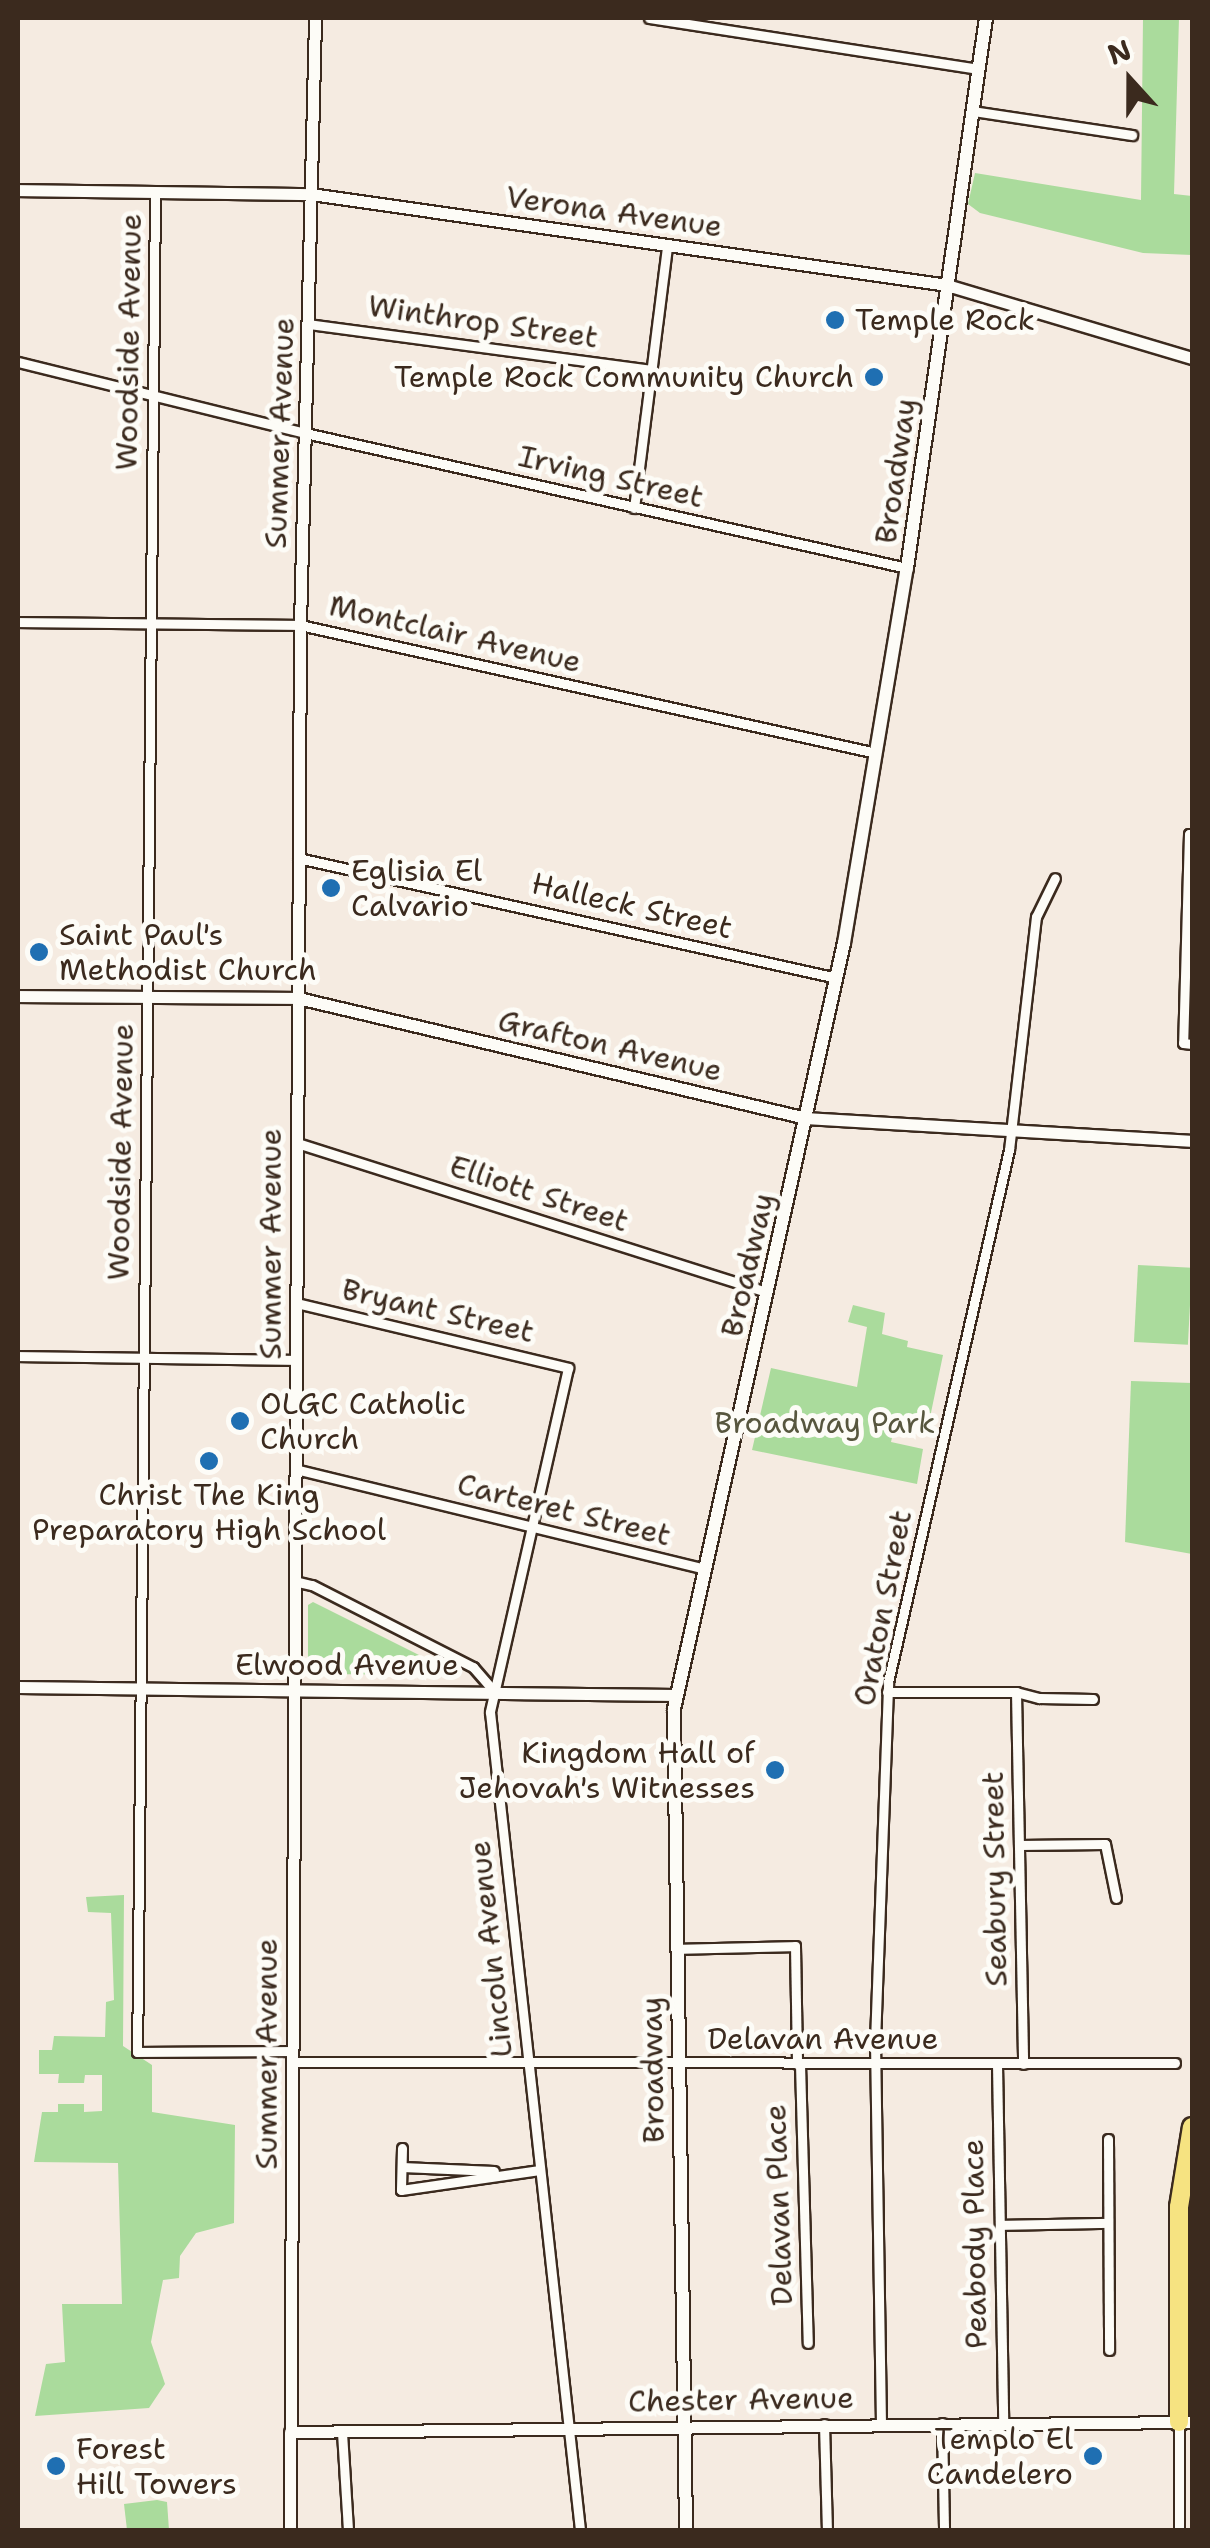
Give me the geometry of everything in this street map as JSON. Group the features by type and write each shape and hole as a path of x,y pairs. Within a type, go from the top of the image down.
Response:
{"highway":[{"path":"1186,2422 1179,2218 1191,2130"}],"main road":[{"name":"Broadway","path":"686,2530 676,1949 676,1695 837,978 907,568 986,18"}],"street":[{"name":"Summer Avenue","path":"290,2530 300,625 315,18"},
{"path":"650,18 979,68"},
{"path":"973,112 1132,135"},
{"name":"Verona Avenue","path":"18,190 311,194 947,285 1192,358"},
{"name":"Woodside Avenue","path":"137,2052 155,192"},
{"path":"634,508 667,245"},
{"name":"Winthrop Street","path":"308,324 651,370"},
{"name":"Irving Street","path":"18,362 305,434 907,568"},
{"name":"Montclair Avenue","path":"18,622 300,625 876,753"},
{"path":"1192,835 1189,834 1184,1043 1192,1044"},
{"name":"Halleck Street","path":"298,858 837,978"},
{"name":"Oraton Street","path":"881,2424 875,2064 887,1692 1012,1131 1036,917 1055,878"},
{"name":"Grafton Avenue","path":"18,996 298,998 806,1118 1192,1142"},
{"name":"Elliott Street","path":"297,1143 767,1292"},
{"name":"Bryant Street","path":"296,1303 568,1368"},
{"path":"18,1356 296,1360"},
{"name":"Lincoln Avenue","path":"568,1368 490,1719 580,2530"},
{"name":"Carteret Street","path":"295,1469 705,1569"},
{"path":"294,1581 312,1585 473,1667 494,1690"},
{"name":"Elwood Avenue","path":"18,1687 676,1695"},
{"path":"887,1692 1016,1692 1094,1699"},
{"name":"Seabury Street","path":"1016,1692 1023,2064"},
{"path":"1019,1845 1105,1844 1116,1898"},
{"name":"Delavan Place","path":"676,1949 795,1946 808,2344"},
{"name":"Delavan Avenue","path":"137,2052 529,2065 1175,2063"},
{"name":"Peabody Place","path":"996,2064 1002,2423"},
{"path":"1108,2138 1109,2350"},
{"path":"402,2148 401,2190 540,2170"},
{"path":"402,2166 512,2172"},
{"path":"1000,2225 1108,2223"},
{"path":"1179,2530 1186,2422"},
{"name":"Chester Avenue","path":"290,2432 1186,2422"},
{"path":"824,2424 827,2530"},
{"path":"942,2424 944,2530"},
{"path":"342,2432 348,2530"}],"green space":[{"path":"1143,18 1179,18 1174,194 1192,196 1192,255 1143,253 980,213 968,204 975,173 1141,200"},
{"path":"1138,1265 1192,1268 1188,1345 1134,1342"},
{"name":"Broadway Park","path":"853,1305 885,1313 882,1334 908,1341 907,1347 943,1355 928,1427 896,1420 891,1442 923,1449 917,1484 752,1450 771,1368 857,1387 867,1327 848,1322"},
{"path":"1131,1381 1192,1383 1192,1554 1125,1542"},
{"path":"313,1602 460,1675 308,1674 308,1605"},
{"path":"124,1895 123,2046 152,2065 152,2112 235,2125 234,2223 196,2233 180,2256 179,2278 163,2280 151,2342 165,2384 149,2408 35,2416 46,2364 65,2362 62,2304 122,2304 118,2163 34,2162 42,2112 58,2112 58,2104 84,2104 84,2112 102,2111 102,2075 85,2075 84,2083 58,2083 59,2074 39,2074 39,2050 52,2050 54,2036 105,2037 106,2002 114,2000 111,1913 88,1912 86,1897"},
{"path":"167,2502 169,2530 127,2530 124,2504"}],"place":[{"name":"Temple Rock","path":"835,320"},
{"name":"Temple Rock Community Church","path":"874,377"},
{"name":"Eglisia El Calvario","path":"331,888"},
{"name":"Saint Paul's Methodist Church","path":"39,952"},
{"name":"OLGC Catholic Church","path":"240,1421"},
{"name":"Christ The King Preparatory High School","path":"209,1461"},
{"name":"Kingdom Hall of Jehovah's Witnesses","path":"775,1770"},
{"name":"Templo El Candelero","path":"1093,2456"},
{"name":"Forest Hill Towers","path":"56,2466"}]}
